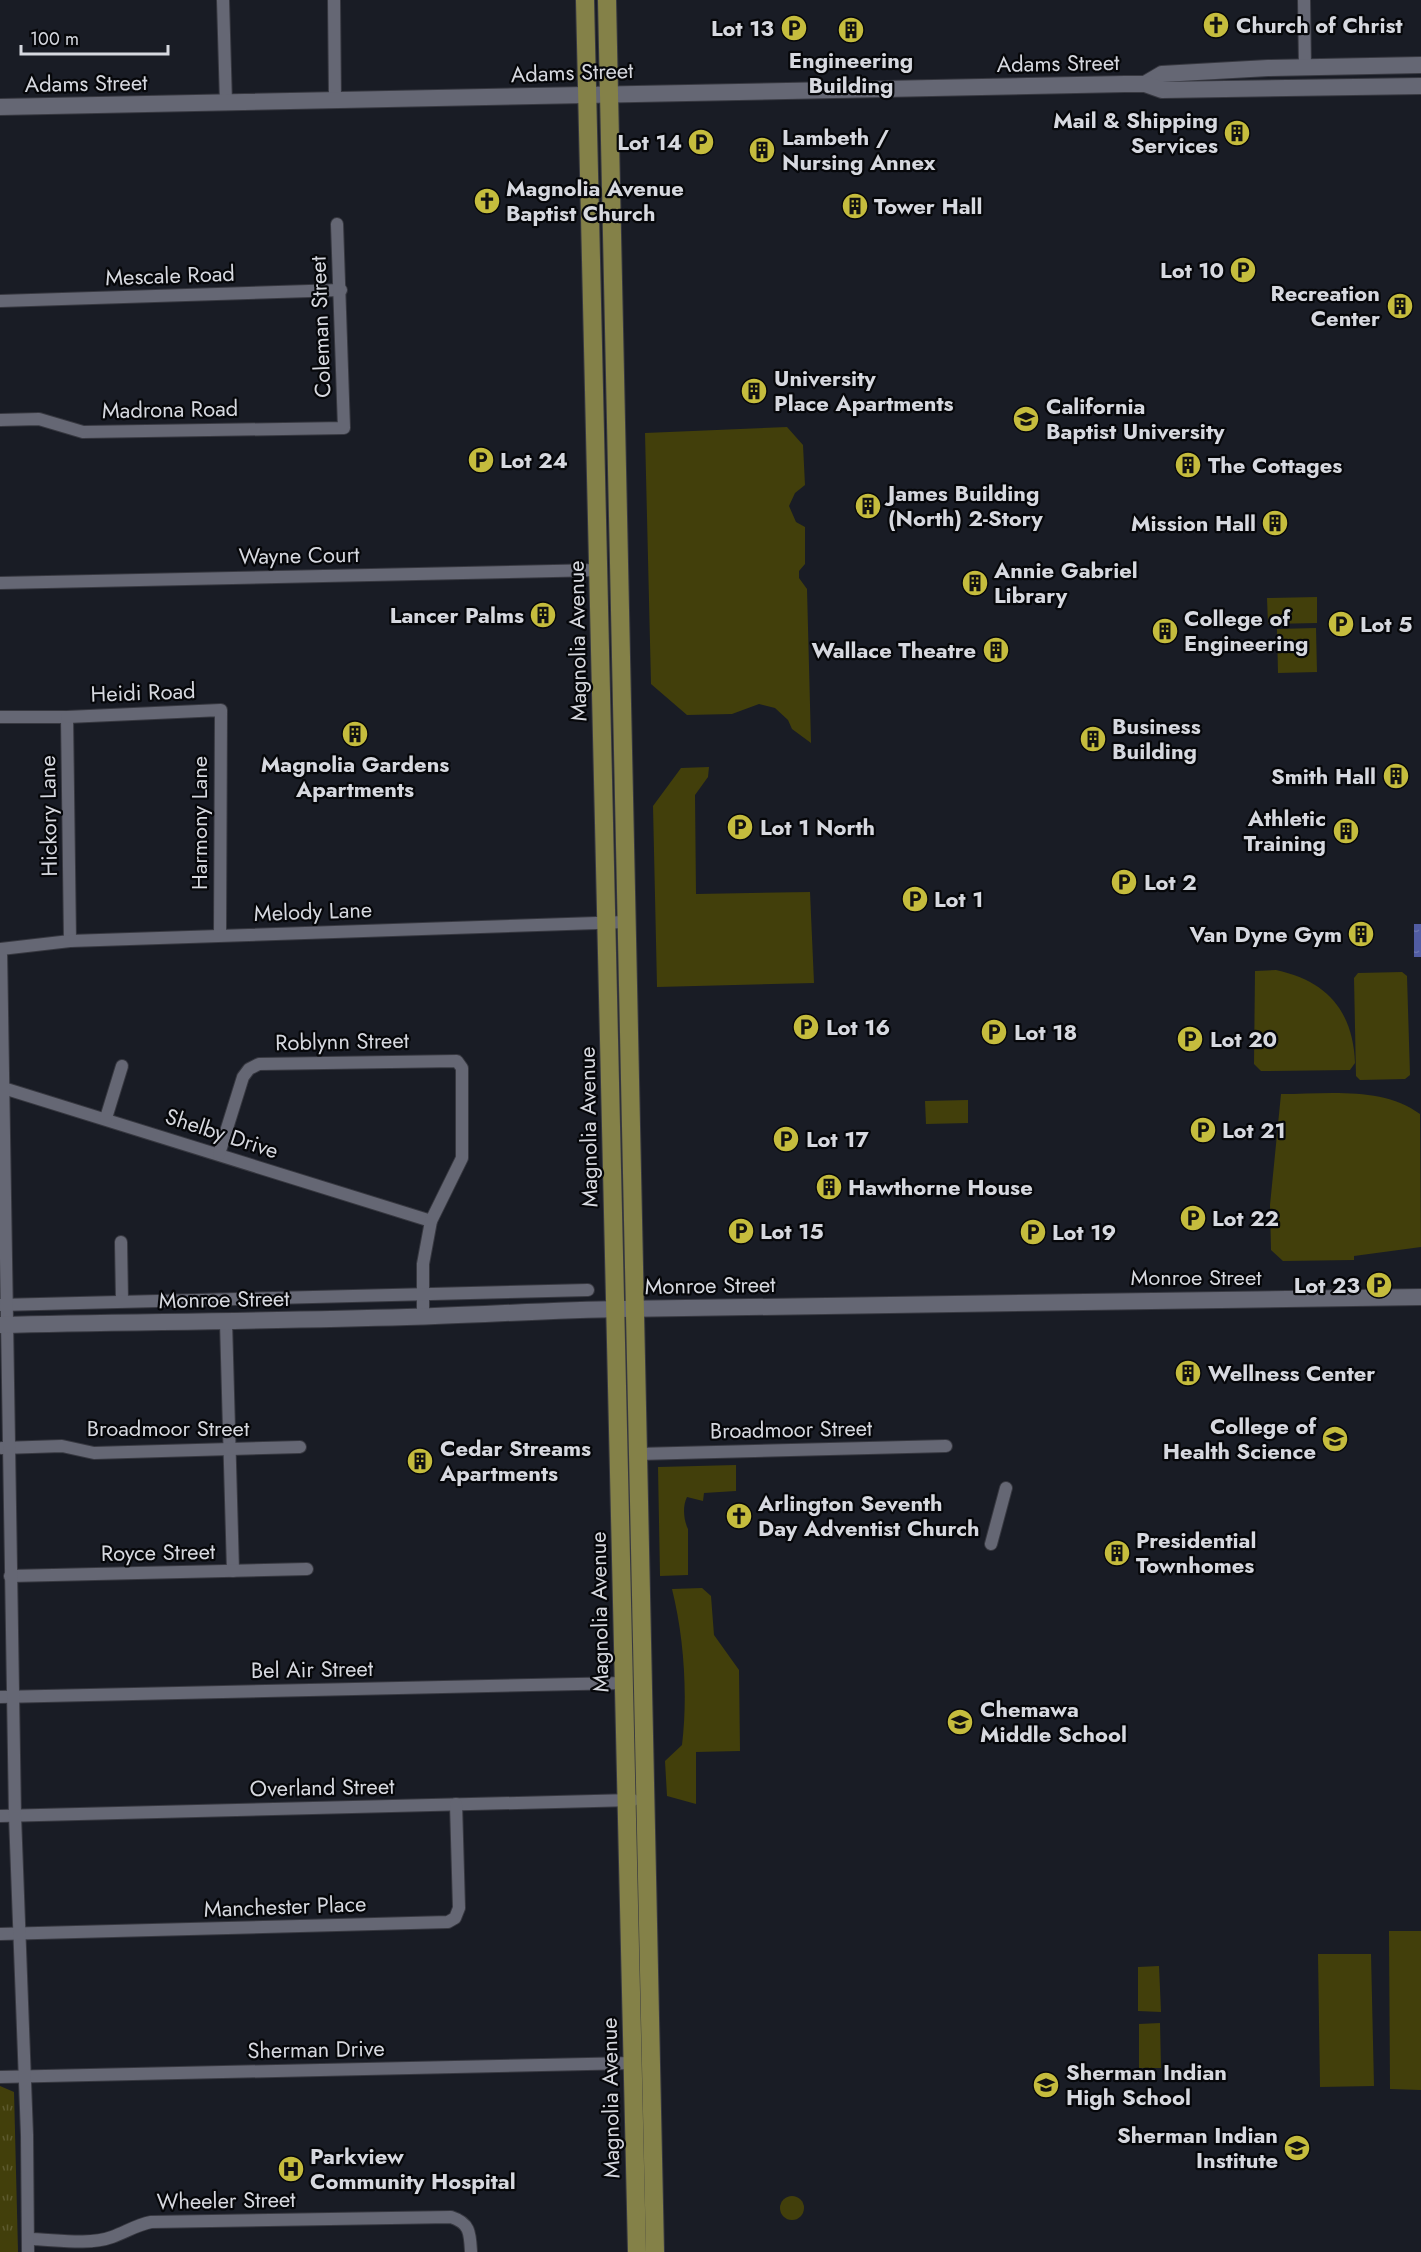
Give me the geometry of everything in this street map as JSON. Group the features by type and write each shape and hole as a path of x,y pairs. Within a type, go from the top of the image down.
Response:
{"main road":[{"name":"Magnolia Avenue","path":"585,0 607,923 626,1309 638,1454 646,1799 645,2212 637,2252"},
{"name":"Magnolia Avenue","path":"607,0 626,922 624,1683 633,2063 645,2212 655,2252"},
{"name":"Adams Street","path":"1145,84 1162,74 1421,64"},
{"path":"1191,91 1192,84 1204,72"},
{"name":"Adams Street","path":"0,107 589,93 1145,84 1162,90 1191,91 1421,86"},
{"path":"599,570 618,568"},
{"name":"Monroe Street","path":"3,1325 226,1322 626,1309 1229,1297 1305,1300 1421,1297"}],"street":[{"path":"223,0 226,103"},
{"path":"334,0 335,100"},
{"path":"1304,0 1305,67"},
{"name":"Coleman Street","path":"337,224 344,428"},
{"name":"Mescale Road","path":"0,301 341,290"},
{"name":"Madrona Road","path":"0,420 39,418 82,432 344,428"},
{"name":"Wayne Court","path":"0,583 599,570"},
{"name":"Heidi Road","path":"67,717 221,710"},
{"name":"Harmony Lane","path":"220,935 221,710"},
{"path":"0,717 67,717"},
{"name":"Hickory Lane","path":"67,717 70,941"},
{"name":"Melody Lane","path":"1,949 70,941 626,922"},
{"path":"1,949 4,1448 10,1576 28,2246"},
{"name":"Roblynn Street","path":"219,1154 243,1077 249,1069 259,1064 457,1060 462,1068 462,1158 432,1221"},
{"path":"106,1118 122,1066"},
{"name":"Shelby Drive","path":"1,1087 432,1221"},
{"path":"423,1317 423,1264 432,1221"},
{"path":"121,1242 122,1301"},
{"path":"3,1305 588,1290"},
{"path":"226,1322 232,1571"},
{"name":"Broadmoor Street","path":"4,1448 62,1446 94,1453 300,1447"},
{"name":"Broadmoor Street","path":"638,1454 946,1446"},
{"path":"991,1544 1006,1488"},
{"name":"Royce Street","path":"10,1576 307,1569"},
{"name":"Bel Air Street","path":"0,1697 624,1683"},
{"name":"Overland Street","path":"0,1816 646,1799"},
{"name":"Manchester Place","path":"0,1934 448,1922 455,1918 459,1908 456,1804"},
{"name":"Sherman Drive","path":"0,2077 633,2063"},
{"name":"Wheeler Street","path":"28,2246 111,2238 136,2225 151,2222 451,2217 463,2221 470,2231 471,2252"}],"green space":[{"path":"787,427 803,445 805,485 795,493 789,506 796,522 805,527 805,564 799,571 799,578 807,589 811,743 792,729 788,720 775,708 759,704 732,714 687,715 651,684 645,433"},
{"path":"1317,597 1317,623 1268,624 1267,598"},
{"path":"1316,628 1317,672 1278,673 1277,629"},
{"path":"709,767 708,777 695,795 696,894 810,892 814,983 657,987 653,806 681,768"},
{"path":"1276,970 1310,982 1334,1001 1343,1014 1353,1045 1355,1063 1350,1070 1261,1071 1254,1064 1255,971"},
{"path":"1402,972 1407,976 1410,1075 1405,1079 1360,1080 1356,1076 1354,978 1358,973"},
{"path":"1281,1094 1371,1095 1405,1105 1420,1114 1421,1247 1354,1256 1354,1260 1283,1261 1271,1250 1270,1205"},
{"path":"968,1100 968,1123 926,1124 925,1101"},
{"path":"736,1465 736,1491 704,1493 703,1501 687,1497 685,1501 684,1509 688,1529 688,1575 660,1576 658,1467"},
{"path":"702,1588 711,1596 714,1635 739,1670 740,1751 696,1752 696,1804 667,1796 665,1761 682,1745 685,1706 682,1646 672,1589"},
{"path":"1389,1931 1421,1931 1421,2090 1390,2089"},
{"path":"1318,1954 1371,1954 1374,2086 1320,2087"},
{"path":"1159,1966 1161,2012 1138,2011 1138,1967"},
{"path":"1160,2023 1161,2068 1139,2068 1139,2024"},
{"path":"0,2086 14,2092 18,2252 0,2252"},
{"path":"792,2196 797,2197 803,2203 803,2213 797,2219 792,2220 787,2219 781,2213 780,2208 781,2203 787,2197"}],"water":[{"path":"1414,924 1421,924 1421,957 1414,957"}],"place":[{"name":"Church of Christ","path":"1216,25"},
{"name":"Lot 13","path":"794,28"},
{"name":"Engineering Building","path":"851,30"},
{"name":"Mail & Shipping Services","path":"1237,133"},
{"name":"Lot 14","path":"701,142"},
{"name":"Lambeth / Nursing Annex","path":"762,150"},
{"name":"Magnolia Avenue Baptist Church","path":"487,201"},
{"name":"Tower Hall","path":"855,206"},
{"name":"Lot 10","path":"1243,270"},
{"name":"Recreation Center","path":"1400,306"},
{"name":"University Place Apartments","path":"754,391"},
{"name":"California Baptist University","path":"1026,419"},
{"name":"Lot 24","path":"481,460"},
{"name":"The Cottages","path":"1188,465"},
{"name":"James Building (North) 2-Story","path":"868,506"},
{"name":"Mission Hall","path":"1275,523"},
{"name":"Annie Gabriel Library","path":"975,583"},
{"name":"Lancer Palms","path":"543,615"},
{"name":"Lot 5","path":"1341,624"},
{"name":"College of Engineering","path":"1165,631"},
{"name":"Wallace Theatre","path":"996,650"},
{"name":"Magnolia Gardens Apartments","path":"355,734"},
{"name":"Business Building","path":"1093,739"},
{"name":"Smith Hall","path":"1396,776"},
{"name":"Lot 1 North","path":"740,827"},
{"name":"Athletic Training","path":"1346,831"},
{"name":"Lot 2","path":"1124,882"},
{"name":"Lot 1","path":"915,899"},
{"name":"Van Dyne Gym","path":"1361,934"},
{"name":"Lot 16","path":"806,1027"},
{"name":"Lot 18","path":"994,1032"},
{"name":"Lot 20","path":"1190,1039"},
{"name":"Lot 21","path":"1203,1130"},
{"name":"Lot 17","path":"786,1139"},
{"name":"Hawthorne House","path":"829,1187"},
{"name":"Lot 22","path":"1193,1218"},
{"name":"Lot 15","path":"741,1231"},
{"name":"Lot 19","path":"1033,1232"},
{"name":"Lot 23","path":"1379,1285"},
{"name":"Wellness Center","path":"1188,1373"},
{"name":"College of Health Science","path":"1335,1439"},
{"name":"Cedar Streams Apartments","path":"420,1461"},
{"name":"Arlington Seventh Day Adventist Church","path":"739,1516"},
{"name":"Presidential Townhomes","path":"1117,1553"},
{"name":"Chemawa Middle School","path":"960,1722"},
{"name":"Sherman Indian High School","path":"1046,2085"},
{"name":"Sherman Indian Institute","path":"1297,2148"},
{"name":"Parkview Community Hospital","path":"291,2169"}]}
